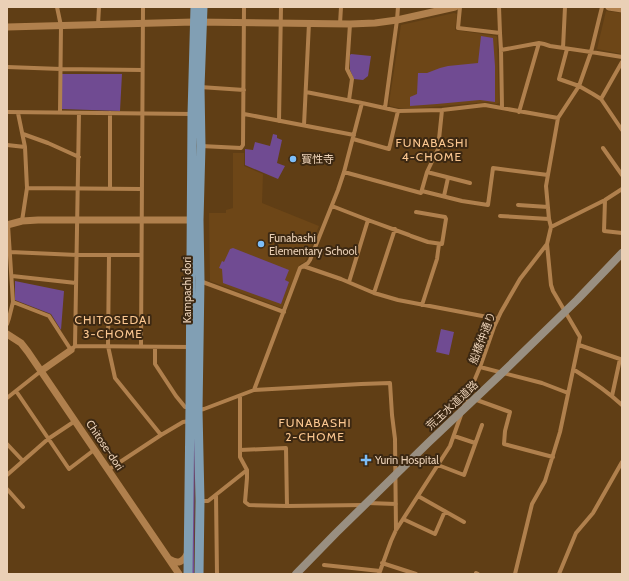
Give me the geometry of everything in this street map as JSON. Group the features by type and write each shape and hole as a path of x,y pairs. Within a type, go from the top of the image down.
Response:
{"main road":[{"name":"Kampachi dori","path":"195,7 198,22 200,87 200,146 195,220 200,280 195,347"},
{"name":"Kampachi dori","path":"199,574 200,440 194,409 195,220 192,114 198,22 203,7"},
{"name":"荒玉水道道路","path":"296,574 462,410 577,300 622,252"},
{"name":"Kampachi dori","path":"188,574 190,422 194,409"}],"street":[{"path":"57,7 61,26 60,112"},
{"path":"98,25 99,7"},
{"path":"141,347 143,7"},
{"path":"200,146 241,148 243,145 244,7"},
{"path":"279,120 281,7"},
{"path":"340,24 341,7"},
{"path":"385,108 398,7"},
{"path":"7,27 198,22 310,24 375,23 397,20 444,8 455,7"},
{"path":"460,7 458,28 500,33"},
{"path":"499,7 502,108"},
{"path":"565,7 565,49 559,79 579,86 601,99 620,123 622,130"},
{"path":"602,7 591,52 579,86 558,118 546,186 551,227 605,200 622,189"},
{"path":"609,7 622,9"},
{"path":"304,125 310,24"},
{"path":"349,100 352,79 347,69 350,24"},
{"path":"501,50 539,43 565,49 622,57"},
{"path":"519,112 539,43"},
{"path":"601,99 622,62"},
{"path":"7,67 142,70"},
{"path":"200,87 244,90"},
{"path":"306,92 362,102 398,111 442,110 484,105 558,118"},
{"path":"254,390 300,268 310,260 332,206 344,172 362,102"},
{"path":"422,191 427,172 438,149 442,110"},
{"path":"244,114 304,125 353,137 389,149 398,111"},
{"path":"7,112 192,114"},
{"path":"18,113 25,148 27,188 22,221"},
{"path":"73,348 78,220 79,113"},
{"path":"110,113 110,189"},
{"path":"23,134 79,157"},
{"path":"7,145 25,148"},
{"path":"603,148 622,175"},
{"path":"344,172 421,194 422,191 462,201 488,205 493,168 548,175"},
{"path":"427,172 470,183"},
{"path":"444,196 448,178"},
{"path":"27,188 141,189"},
{"path":"605,200 604,231 622,233"},
{"path":"518,205 548,207"},
{"path":"332,206 428,242 439,244"},
{"path":"416,212 445,217 446,219 442,244 439,244 437,259 422,305"},
{"path":"500,216 549,219"},
{"path":"7,324 13,302 12,276 9,271 10,252 8,225 22,221 38,220 195,220"},
{"path":"349,282 368,220"},
{"name":"船橋仲通り","path":"379,573 396,530 450,446 462,410 498,319 518,283 547,244 551,227"},
{"path":"374,293 395,230"},
{"path":"515,574 532,504 545,481 553,457 574,370 580,337 553,291 547,244"},
{"path":"10,252 77,255 141,255"},
{"path":"109,255 108,346 115,378 161,434"},
{"path":"303,266 349,282 374,293 398,300 498,319"},
{"path":"12,276 76,283"},
{"path":"200,280 284,312"},
{"path":"13,302 49,316 73,348"},
{"name":"Chitose-dori","path":"7,334 21,343 28,352 179,574"},
{"path":"579,345 620,359 612,396"},
{"path":"7,398 73,348 108,346 195,347"},
{"path":"155,347 155,364 185,407 194,409 204,410 254,390 390,383 395,439 396,530"},
{"path":"480,367 542,383 568,393"},
{"path":"574,370 597,384 622,405"},
{"path":"16,391 69,469 94,450"},
{"path":"240,396 240,457 247,470 245,502 247,504 287,506 396,504"},
{"path":"474,399 510,412 505,431 504,444 553,457"},
{"path":"7,475 48,439 75,421"},
{"path":"108,470 161,434 183,422 190,422"},
{"path":"438,465 464,475 482,424"},
{"path":"454,436 475,443"},
{"path":"7,444 23,461"},
{"path":"240,450 286,448 287,506"},
{"path":"559,574 576,533 593,513 622,462"},
{"path":"200,501 208,501 216,496 247,470"},
{"path":"7,489 23,507"},
{"path":"216,496 217,574"},
{"path":"418,496 464,522"},
{"path":"403,519 435,534 445,511"},
{"path":"168,559 172,562 182,561 186,558 189,550"},
{"path":"382,563 416,574"},
{"path":"324,565 379,573"}],"shaded area":[{"path":"606,11 622,13 622,54 597,49"},
{"path":"454,13 457,14 455,30 497,37 499,103 496,104 487,102 420,108 399,108 390,106 389,103 401,25"},
{"path":"481,36 493,38 495,102 480,100 410,106 410,97 417,94 418,73 427,73 448,66 478,63"},
{"path":"351,54 371,56 368,76 363,80 354,79 350,70"},
{"path":"62,74 122,74 120,111 62,109"},
{"path":"273,134 277,135 277,138 282,140 277,163 285,166 278,179 245,165 245,149 253,150 255,142 270,146"},
{"name":"Funabashi Elementary School","path":"233,153 244,153 244,166 263,174 262,203 319,226 305,262 300,264 282,308 210,281 209,213 226,213 226,210 233,208"},
{"path":"233,248 289,270 285,280 289,282 281,304 223,283 222,269 219,268 222,261 224,262 230,249"},
{"path":"15,281 64,291 61,330 51,314 15,300"},
{"path":"441,329 454,332 449,355 436,352"},
{"path":"193,431 195,431 194,574 192,574"}],"place":[{"name":"寳性寺","path":"293,159"},
{"name":"Funabashi Elementary School","path":"261,244"},
{"name":"Yurin Hospital","path":"366,460"}],"district":[{"name":"FUNABASHI 4-CHOME","path":"432,149"},
{"name":"CHITOSEDAI 3-CHOME","path":"113,326"},
{"name":"FUNABASHI 2-CHOME","path":"315,429"}]}
